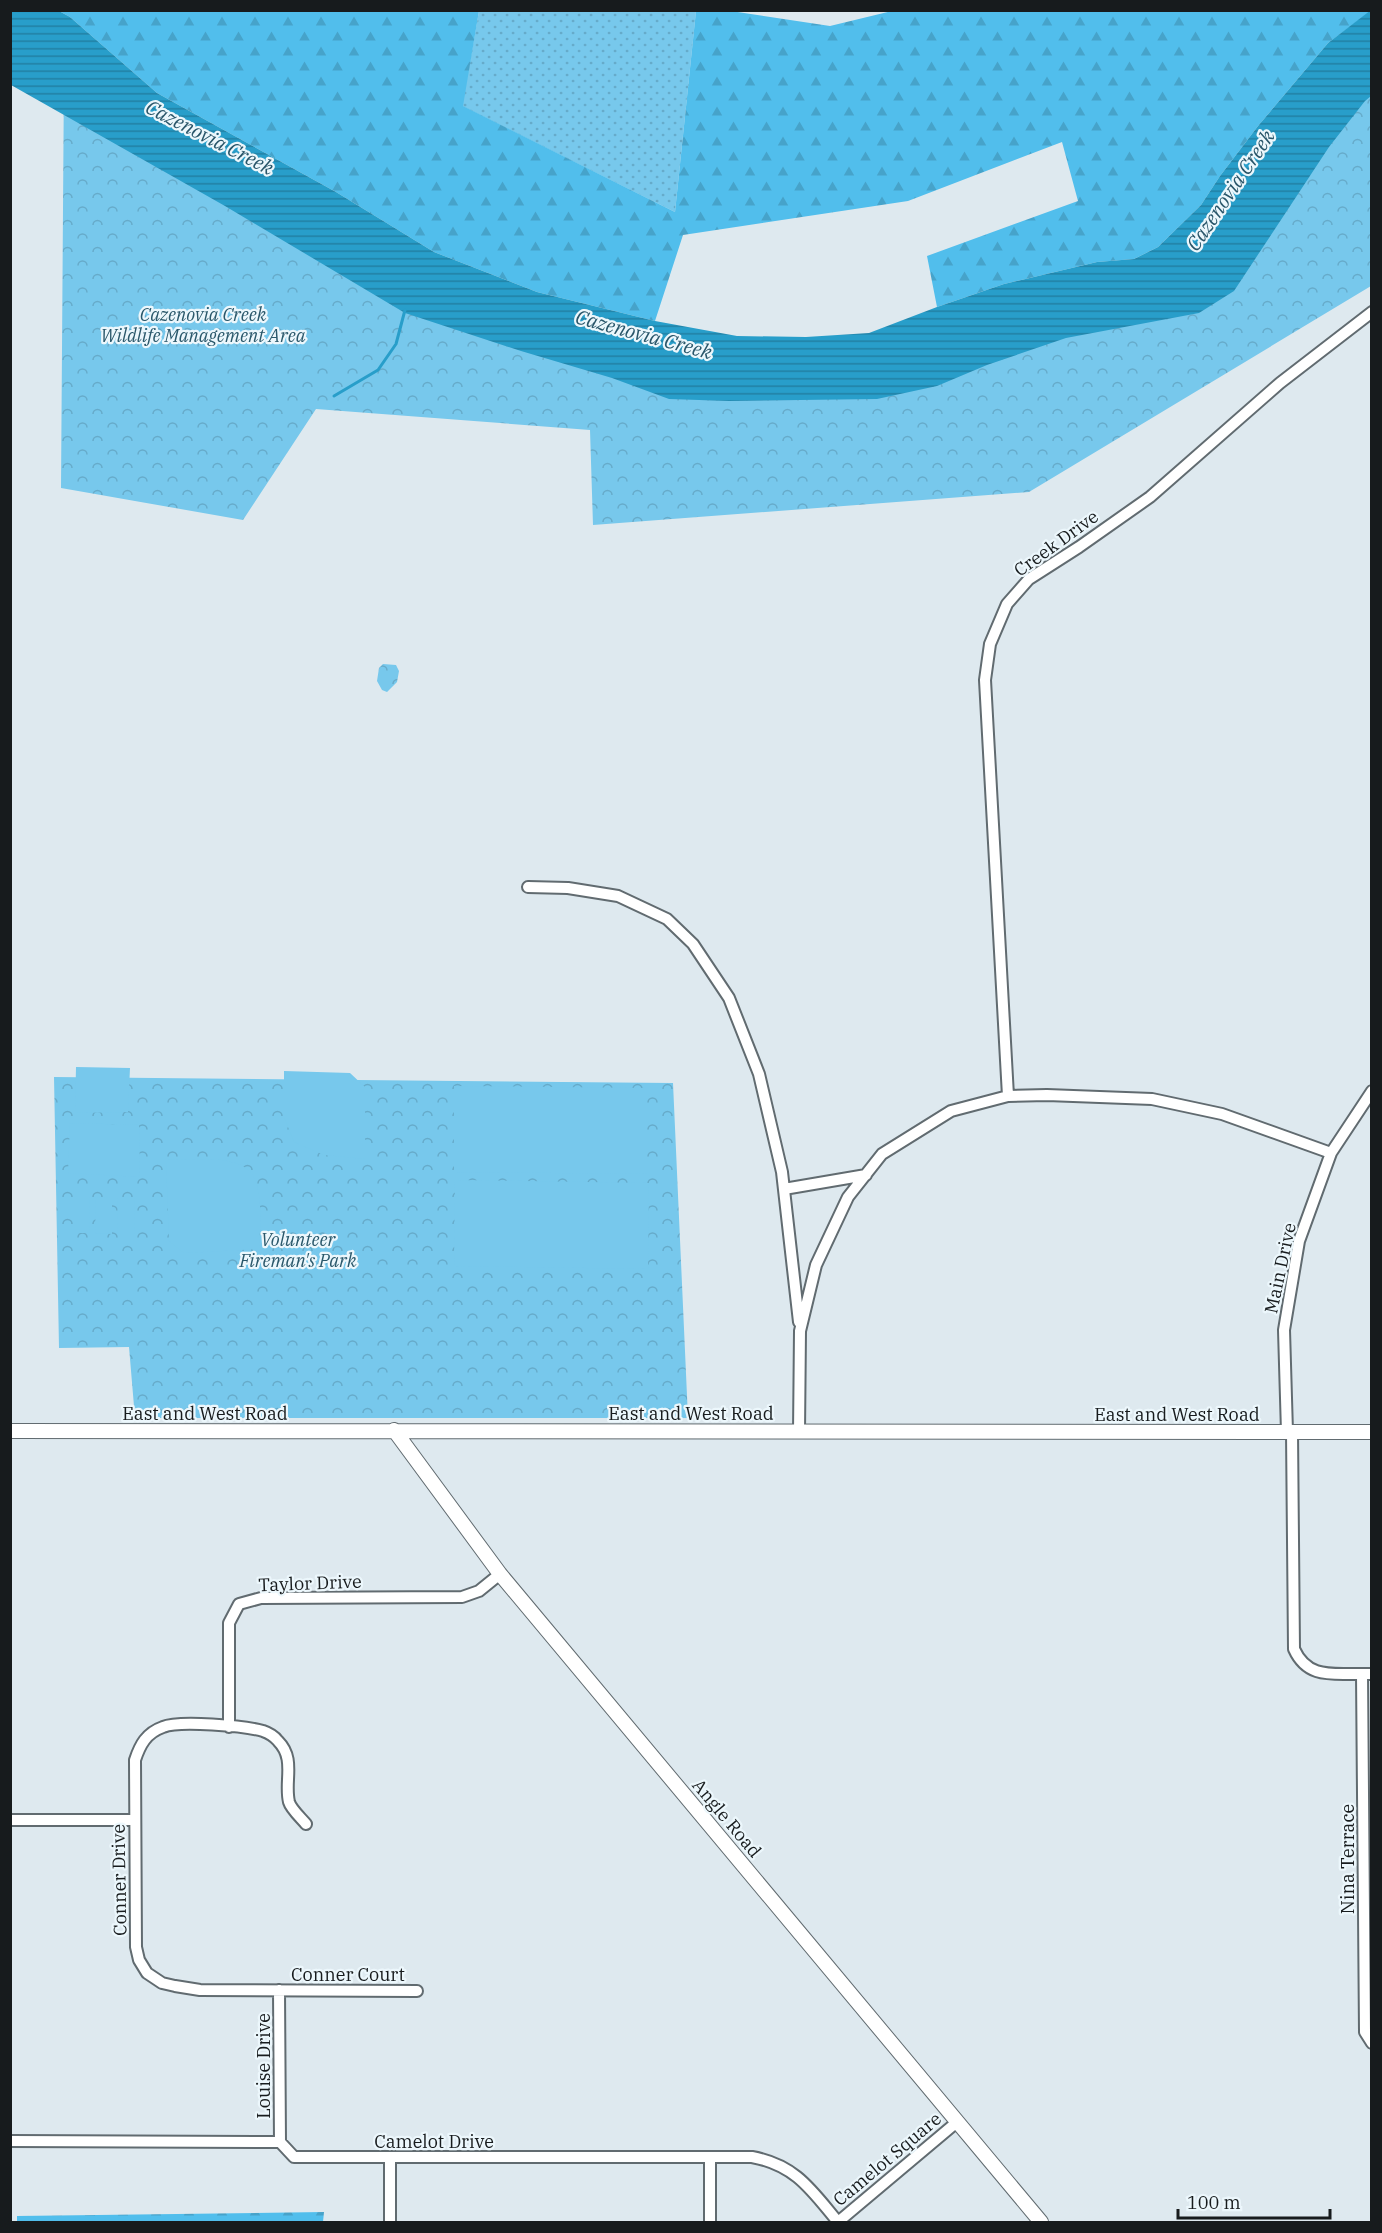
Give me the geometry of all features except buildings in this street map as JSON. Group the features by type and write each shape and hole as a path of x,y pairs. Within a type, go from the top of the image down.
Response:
{"street":[{"name":"Creek Drive","path":"1008,1096 985,680 990,644 1007,604 1029,579 1079,547 1150,496 1280,383 1371,312"},
{"path":"528,888 568,888 618,896 667,919 693,944 729,998 759,1074 783,1172 800,1331 799,1432"},
{"name":"Main Drive","path":"1289,1432 1284,1330 1299,1241 1331,1153 1371,1091"},
{"path":"800,1331 816,1264 848,1197 882,1154 951,1111 1008,1096 1047,1095 1152,1099 1222,1114 1331,1153"},
{"path":"784,1190 866,1175"},
{"name":"Angle Road","path":"394,1430 500,1574 1041,2223"},
{"name":"East and West Road","path":"10,1431 1371,1432"},
{"name":"Nina Terrace","path":"1289,1432 1294,1649 1299,1659 1312,1671 1367,1674 1365,2032 1371,2043"},
{"name":"Taylor Drive","path":"229,1727 229,1623 239,1604 261,1598 462,1597 479,1591 500,1574"},
{"name":"Conner Drive","path":"229,1727 190,1724 164,1726 140,1743 135,1760 136,1947 139,1960 147,1973 162,1983 200,1990 279,1990"},
{"path":"229,1727 262,1731 278,1740 288,1757 289,1804 306,1824"},
{"path":"10,1820 134,1820"},
{"name":"Conner Court","path":"279,1990 417,1991"},
{"name":"Louise Drive","path":"279,1990 280,2142"},
{"name":"Camelot Square","path":"838,2222 957,2122"},
{"path":"10,2141 280,2142"},
{"name":"Camelot Drive","path":"280,2142 294,2157 752,2157 780,2165 804,2181 838,2222"},
{"path":"710,2157 710,2223"},
{"path":"390,2158 390,2223"}],"green space":[{"path":"896,10 1371,11 1328,43 1258,126 1201,205 1158,247 1134,259 1097,262 1004,284 937,307 927,256 1078,201 1062,142 908,201 683,235 655,321 537,292 434,252 336,192 157,93 70,17 59,11 479,11 463,106 675,212 696,11 731,11 830,26"},
{"path":"479,11 696,11 675,212 462,106"},
{"name":"Cazenovia Creek Wildlife Management Area","path":"1371,60 1371,286 1029,492 593,525 590,430 316,409 243,520 61,488 64,70 403,285 694,372 1187,281"},
{"path":"383,664 396,665 399,671 397,682 387,692 382,690 377,681 379,668"},
{"path":"76,1067 130,1068 128,1112 75,1113"},
{"path":"284,1071 350,1073 365,1087 365,1159 324,1155 294,1142 284,1117"},
{"name":"Volunteer Fireman's Park","path":"54,1077 673,1083 688,1418 135,1418 129,1347 59,1348"},
{"path":"454,1086 647,1088 647,1174 454,1172"},
{"path":"70,1123 139,1125 140,1177 68,1173"},
{"path":"216,1159 244,1167 255,1180 260,1199 259,1249 184,1253 169,1241 166,1160"},
{"path":"455,1180 649,1183 648,1269 454,1266"},
{"path":"73,1197 90,1197 89,1233 73,1233"},
{"path":"96,1197 112,1198 112,1234 95,1233"},
{"path":"118,1198 135,1198 134,1234 117,1234"},
{"path":"324,2212 323,2222 17,2222 17,2216"}],"water":[{"name":"Cazenovia Creek","path":"11,10 59,11 70,17 157,93 336,192 434,252 537,292 655,321 737,336 806,337 869,333 1004,284 1097,262 1134,259 1158,247 1201,205 1258,126 1328,43 1371,10 1371,96 1329,147 1234,291 1199,313 1066,338 987,365 937,386 877,399 729,401 669,399 612,378 405,313 225,206 11,85"}],"waterway":[{"path":"334,396 378,370 396,344 405,310"}]}
